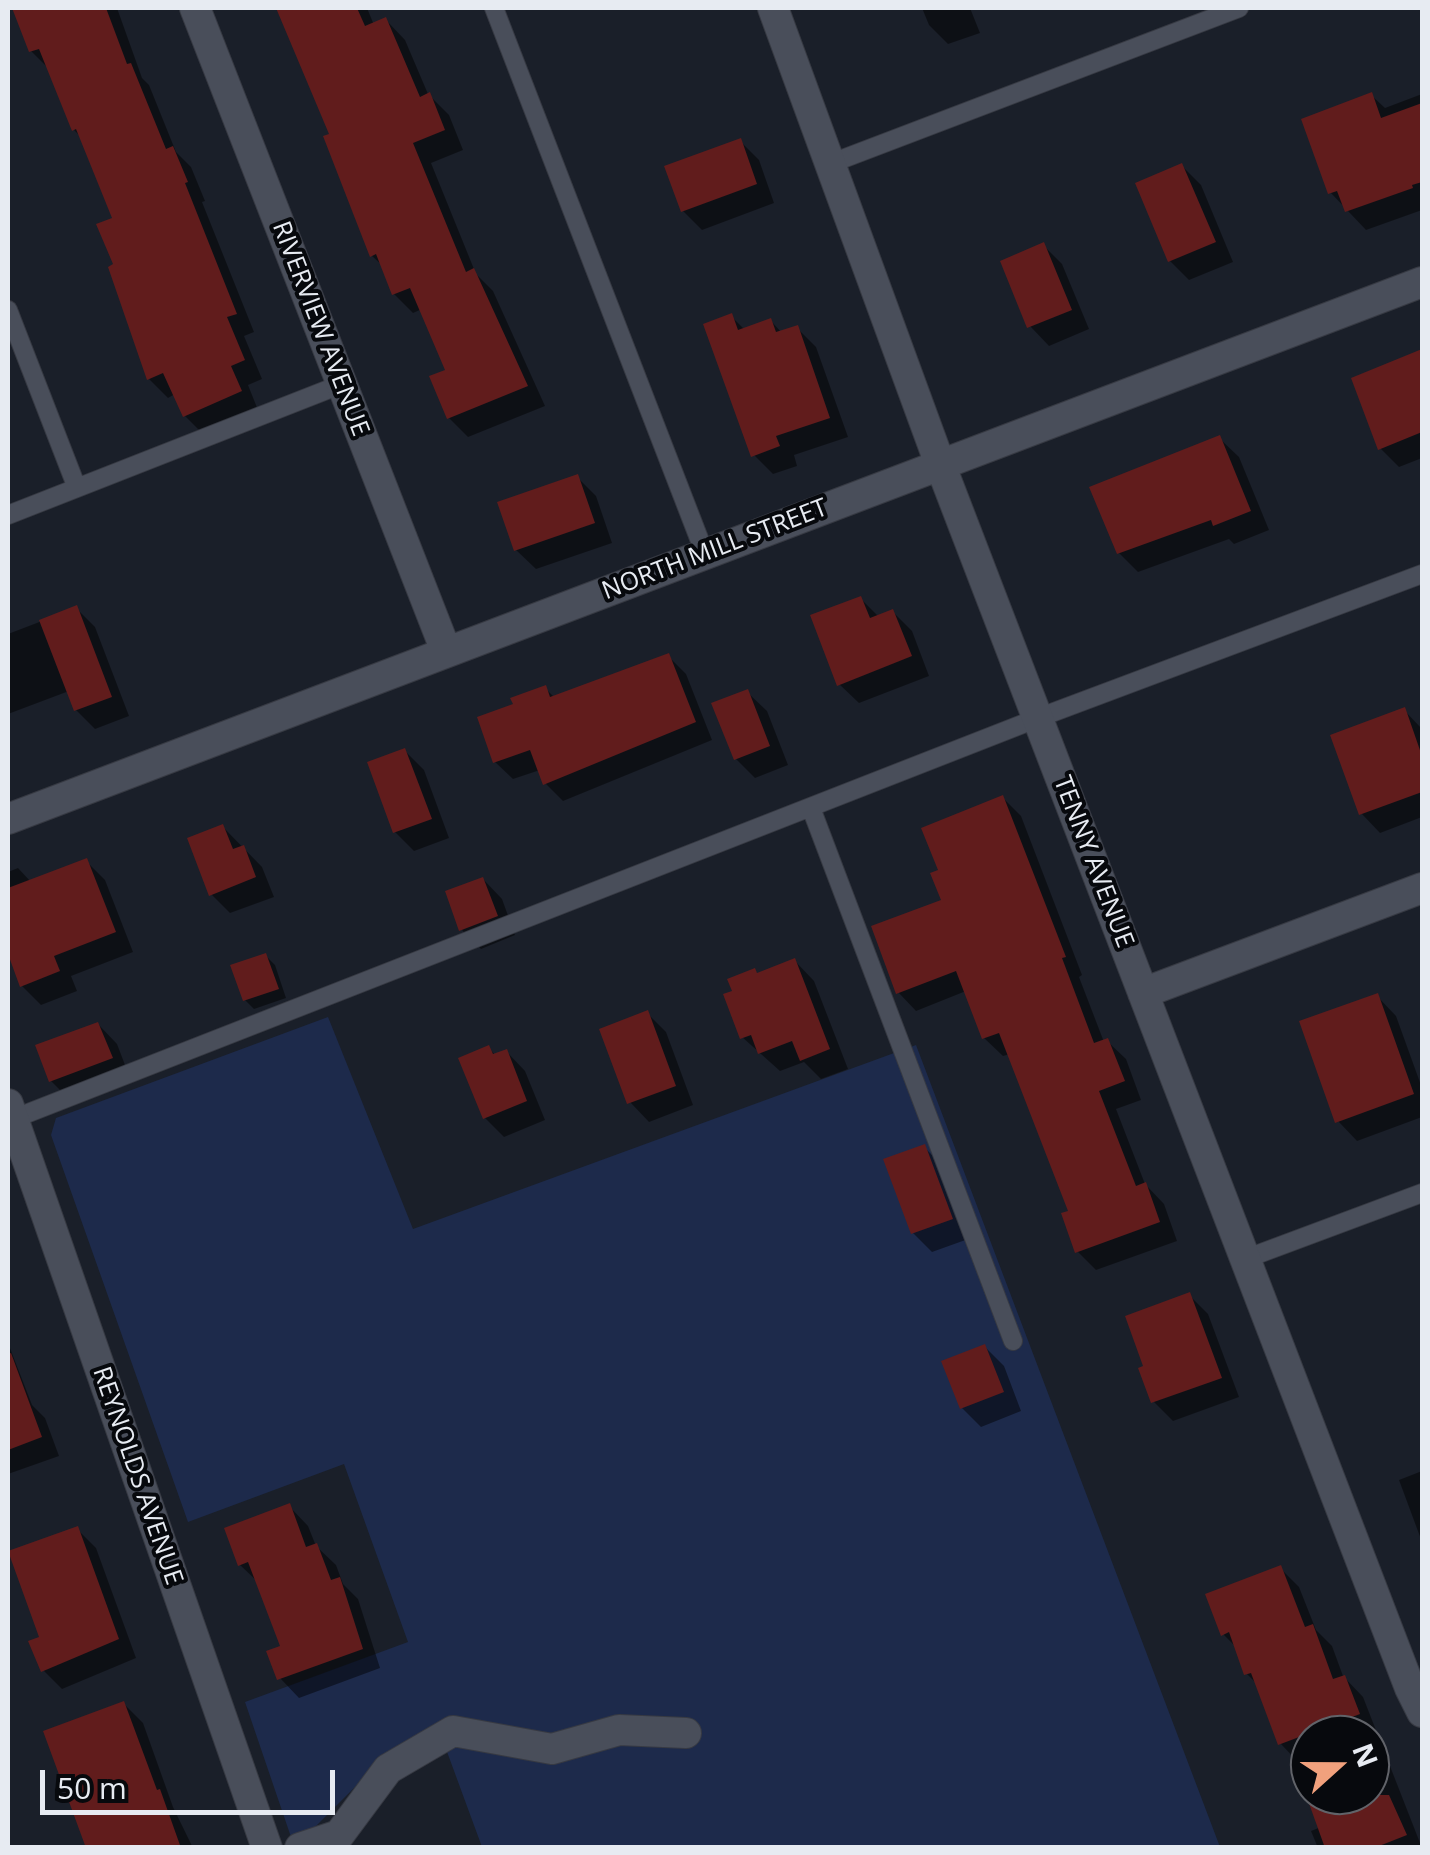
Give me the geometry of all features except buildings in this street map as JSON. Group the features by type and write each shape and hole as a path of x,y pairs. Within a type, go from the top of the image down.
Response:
{"street":[{"name":"RIVERVIEW AVENUE","path":"195,8 446,650"},
{"name":"TENNY AVENUE","path":"773,8 940,464 1142,993 1418,1694"},
{"name":"NORTH MILL STREET","path":"8,819 1422,282"},
{"path":"1142,993 1422,888"},
{"name":"REYNOLDS AVENUE","path":"9,1115 267,1848"},
{"path":"300,1848 339,1835 388,1769 453,1732 552,1749 620,1730 686,1732"}],"lane":[{"path":"494,8 706,554"},
{"path":"832,163 1238,8"},
{"path":"8,310 77,488"},
{"path":"8,515 342,384"},
{"path":"9,1115 1422,574"},
{"path":"811,808 1013,1340"},
{"path":"1244,1259 1422,1193"}],"shaded area":[{"path":"328,1017 413,1229 916,1045 1220,1847 482,1847 446,1749 361,1781 316,1826 291,1837 245,1702 408,1642 344,1464 188,1522 51,1135 56,1118"}]}
